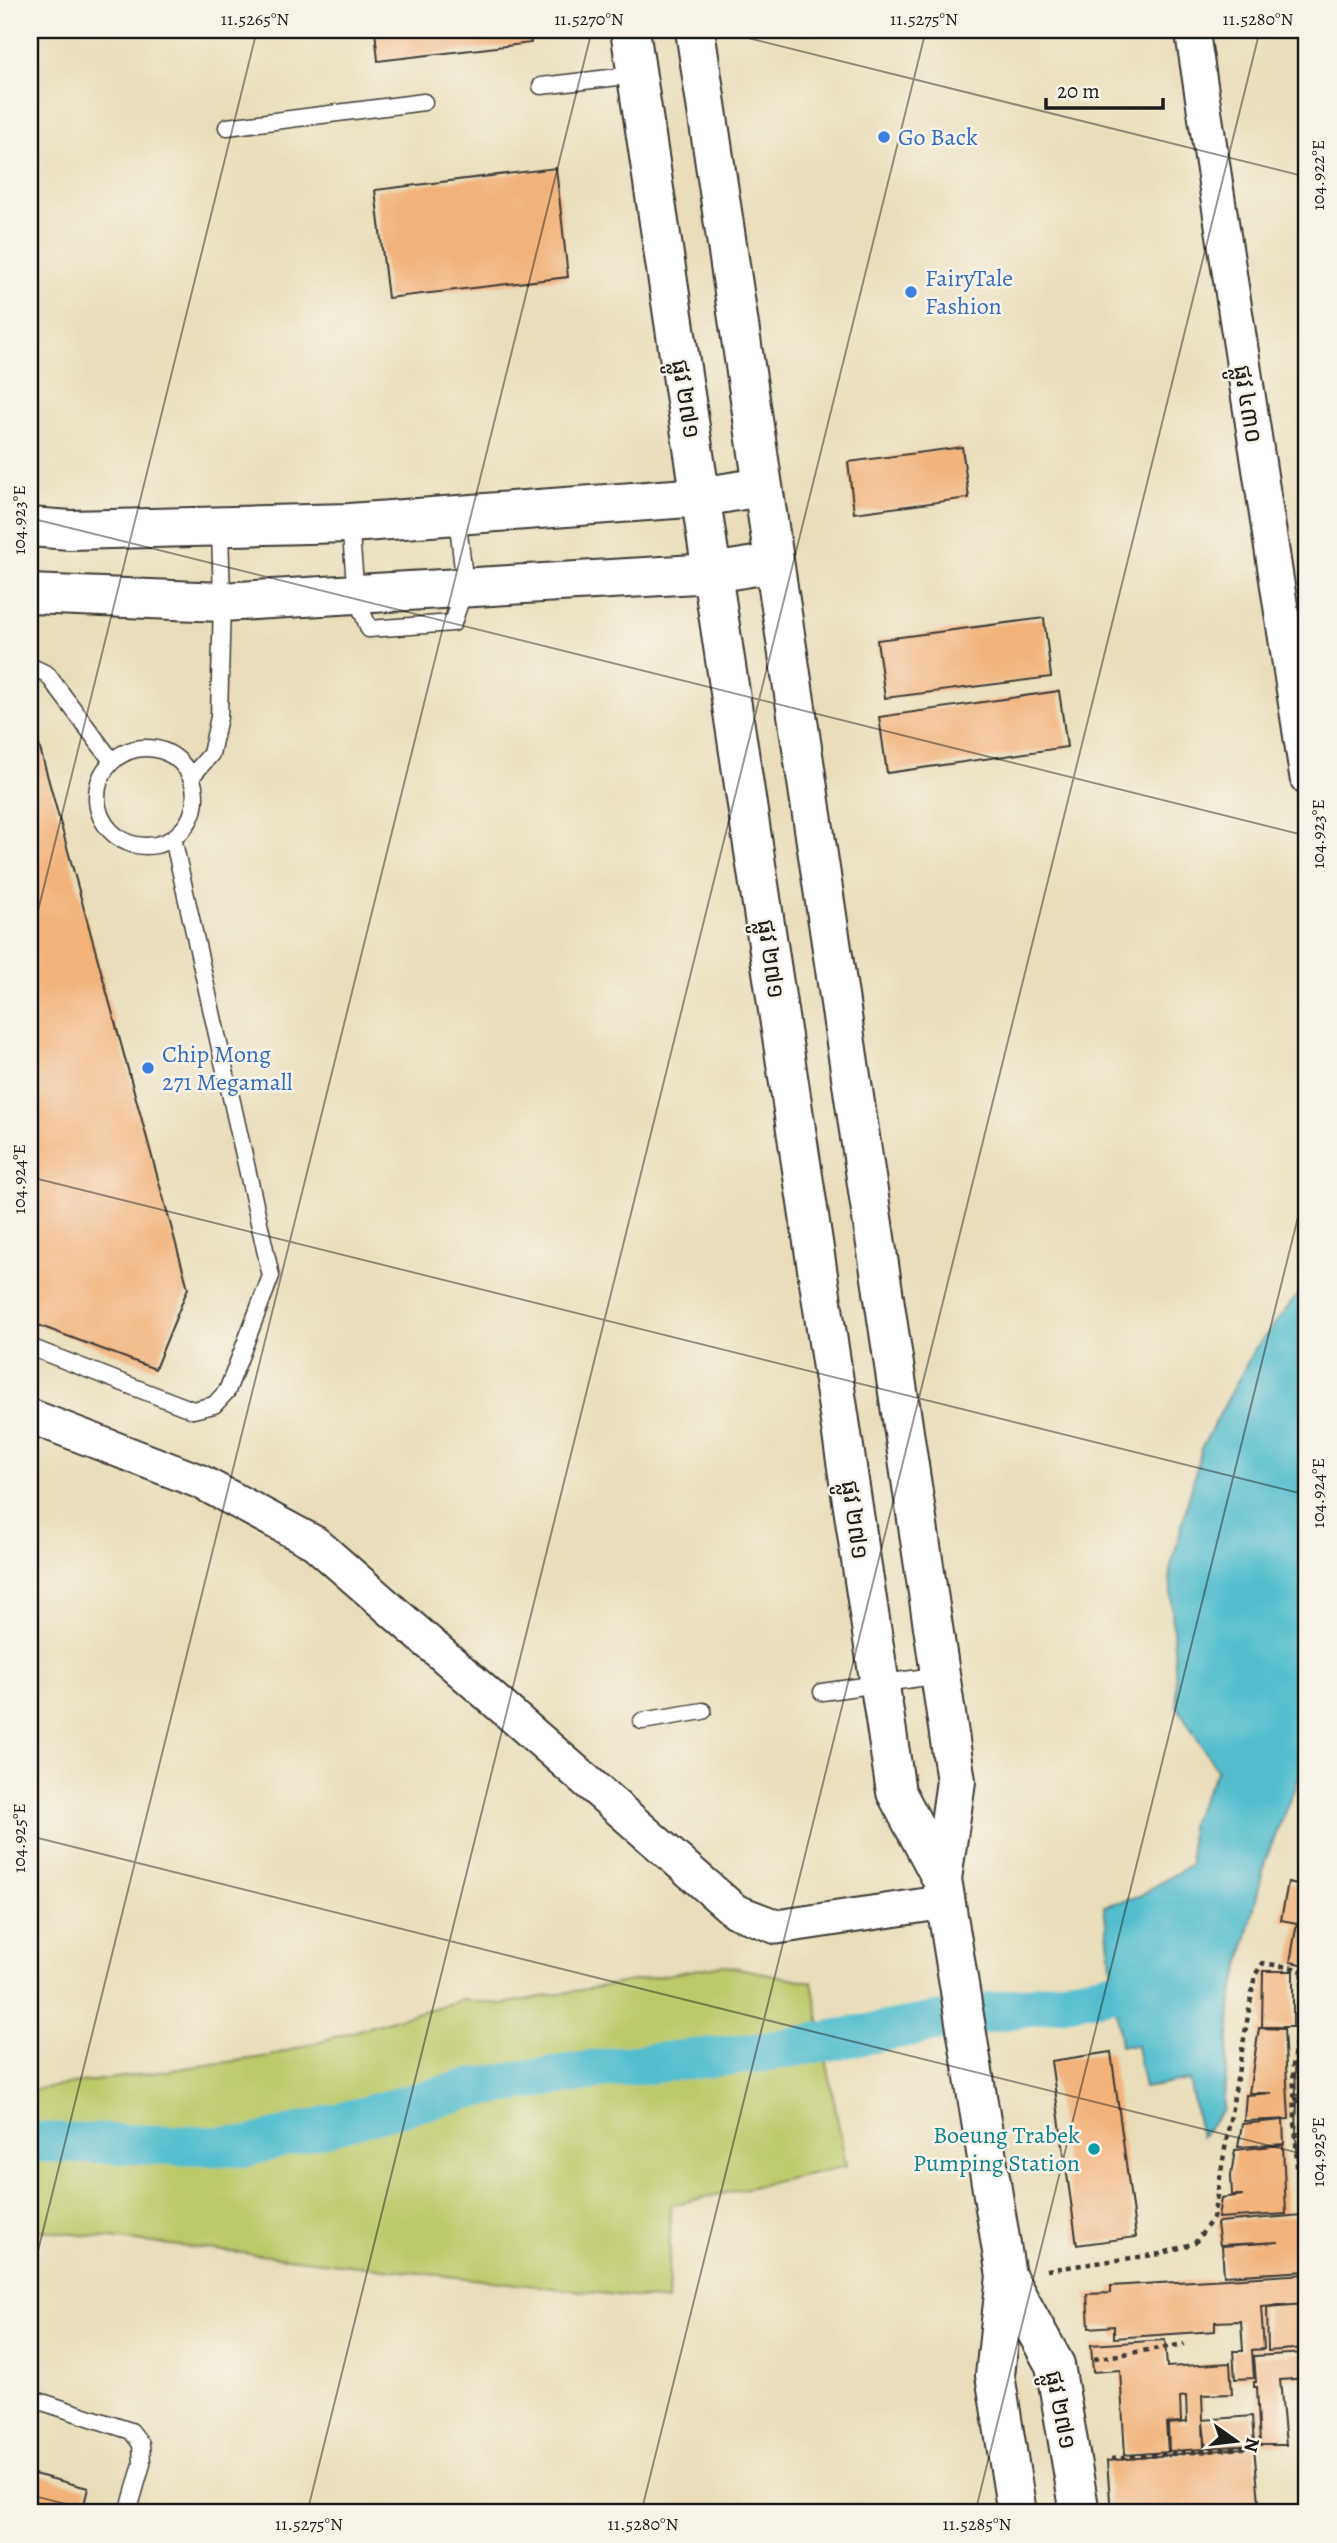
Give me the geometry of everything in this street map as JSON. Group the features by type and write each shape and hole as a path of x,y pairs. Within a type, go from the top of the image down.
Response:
{"main road":[{"name":"ផ្លូវ ២៧១","path":"629,30 896,1792 946,1902"},
{"name":"ផ្លូវ ២៧១","path":"695,30 956,1781 946,1902 1006,2276 995,2375 1017,2513"},
{"path":"30,527 70,530 351,523 701,497 761,486"},
{"path":"30,594 222,602 713,573 773,563"},
{"name":"ផ្លូវ ២៧១","path":"1006,2276 1055,2365 1080,2513"}],"street":[{"name":"ផ្លូវ ៤៣០","path":"1192,30 1307,778"},
{"path":"30,1416 201,1482 315,1543 735,1911 777,1927 946,1902"}],"lane":[{"path":"541,86 635,75"},
{"path":"227,127 424,102"},
{"path":"457,515 465,587"},
{"path":"351,523 356,596"},
{"path":"191,777 211,754 219,717 222,602 220,527"},
{"path":"30,666 47,674 113,761"},
{"path":"140,748 156,749 170,754 182,764 191,777 195,793 193,810 186,826 173,838 159,845 142,846 126,842 112,833 102,819 97,804 98,788 103,774 113,761 125,752 140,748"},
{"path":"30,1347 193,1410 214,1405 227,1391 271,1276 173,838"},
{"path":"822,1692 940,1675"},
{"path":"642,1721 703,1711"},
{"path":"30,2398 131,2431 141,2444 142,2464 128,2513"}],"path":[{"path":"1006,2276 1160,2254 1195,2243 1213,2218 1255,1976 1263,1963 1294,1968 1305,1973 1293,2066 1297,2168 1307,2210"},
{"path":"1294,2099 1307,2098"},
{"path":"1297,2168 1307,2167"},
{"path":"1055,2365 1184,2344"},
{"path":"1071,2462 1256,2447"}],"green space":[{"path":"722,1965 812,1982 846,2166 671,2205 668,2301 30,2229 30,2090 270,2056 461,2000 502,2004"}],"water":[{"path":"1307,1283 1307,1758 1266,1858 1232,1999 1223,2110 1201,2137 1189,2080 1144,2088 1136,2046 1121,2046 1104,1906 1139,1896 1191,1864 1190,1823 1217,1770 1177,1706 1170,1571 1202,1447 1254,1350"}],"building":[{"path":"375,30 529,30 531,43 378,61"},
{"path":"556,168 568,277 388,298 375,190"},
{"path":"962,447 969,498 854,513 848,462"},
{"path":"1044,618 1051,677 885,698 877,640"},
{"path":"1059,691 1067,747 887,773 879,717"},
{"path":"31,716 188,1288 155,1369 30,1322"},
{"path":"1303,1875 1307,1875 1307,1965 1290,1962 1297,1923 1281,1920 1288,1882 1302,1885"},
{"path":"1263,1971 1293,1971 1293,2027 1262,2027"},
{"path":"1259,2028 1284,2029 1289,2119 1244,2121 1246,2095 1272,2093 1249,2093"},
{"path":"1307,2033 1307,2094 1296,2095 1295,2064 1300,2034"},
{"name":"Boeung Trabek Pumping Station","path":"1111,2052 1136,2237 1077,2245 1051,2061"},
{"path":"1307,2101 1307,2133 1296,2133 1297,2102"},
{"path":"1283,2120 1284,2144 1238,2147 1242,2124"},
{"path":"1307,2135 1307,2160 1298,2161 1296,2136"},
{"path":"1283,2145 1286,2214 1218,2218 1221,2198 1243,2195 1232,2195 1231,2175 1235,2150"},
{"path":"1302,2215 1302,2219 1306,2219 1307,2271 1224,2276 1222,2246 1279,2242 1220,2245 1219,2222"},
{"path":"1307,2274 1307,2303 1261,2306 1264,2349 1252,2350 1254,2378 1235,2379 1233,2351 1243,2351 1241,2321 1215,2322 1215,2331 1114,2338 1114,2326 1089,2328 1087,2294 1111,2293 1111,2286"},
{"path":"1307,2304 1307,2348 1268,2351 1267,2307"},
{"path":"1165,2340 1167,2367 1230,2363 1232,2394 1202,2395 1203,2420 1252,2416 1254,2445 1206,2448 1203,2422 1204,2449 1169,2451 1168,2424 1187,2422 1186,2396 1180,2397 1181,2422 1166,2423 1168,2452 1125,2455 1120,2370 1093,2372 1091,2345"},
{"path":"1307,2353 1307,2378 1280,2380 1286,2445 1260,2445 1254,2356"},
{"path":"1254,2447 1259,2502 1140,2513 1111,2513 1107,2461"},
{"path":"30,2473 88,2488 82,2513 30,2513"}],"waterway":[{"path":"30,2142 246,2147 468,2089 615,2067 764,2052 1115,1991"}],"place":[{"name":"Go Back","path":"884,137"},
{"name":"FairyTale Fashion","path":"911,292"},
{"name":"Chip Mong 271 Megamall","path":"148,1068"},
{"name":"Boeung Trabek Pumping Station","path":"1094,2149"}]}
